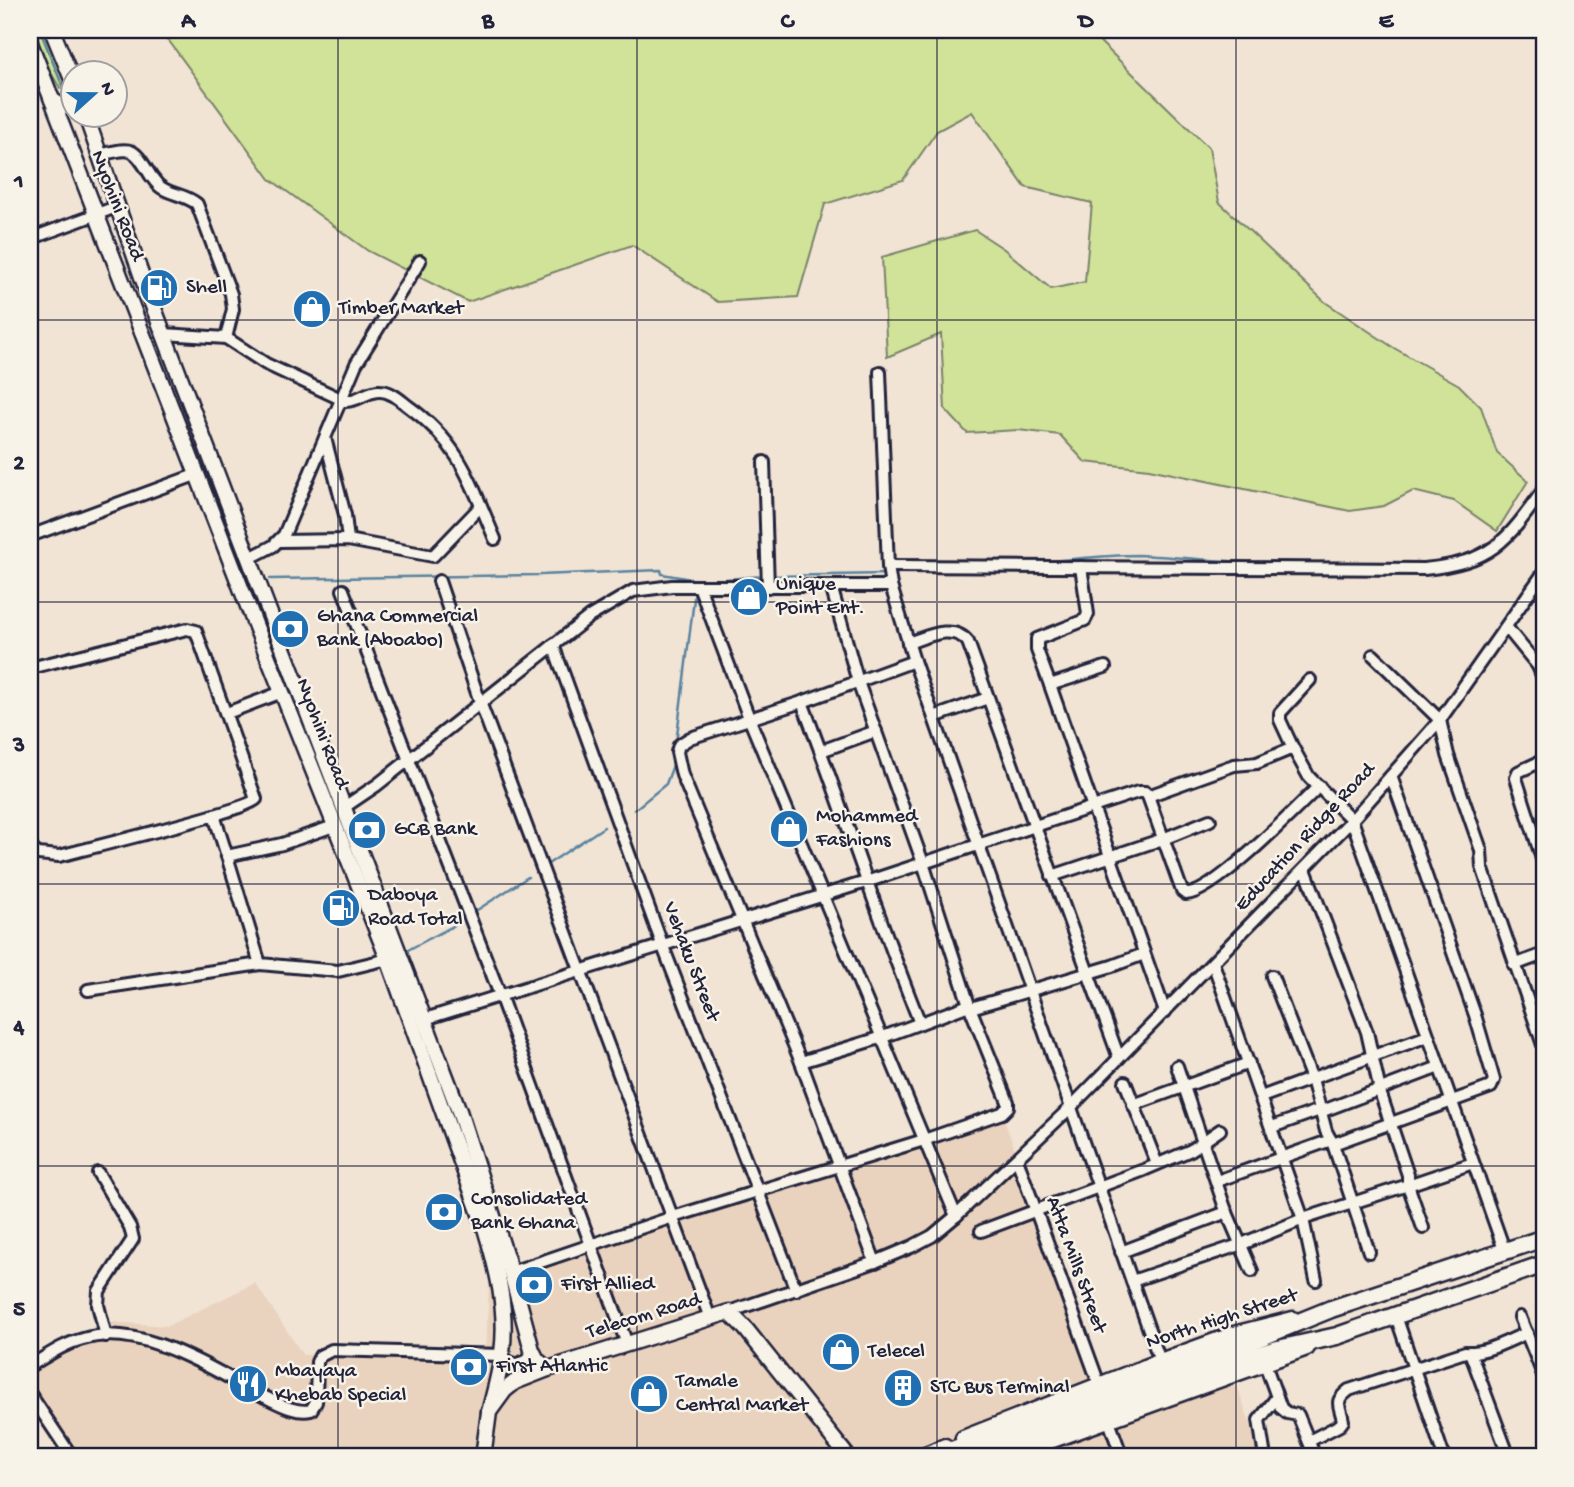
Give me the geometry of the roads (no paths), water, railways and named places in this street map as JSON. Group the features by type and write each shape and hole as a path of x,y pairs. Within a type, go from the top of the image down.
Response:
{"highway":[{"name":"North High Street","path":"1331,1309 1544,1238"},
{"path":"934,1457 1278,1349 1337,1336 1544,1264"},
{"path":"970,1457 1020,1431 1331,1309"}],"main road":[{"path":"52,30 64,60"},
{"name":"Nyohini Road","path":"30,43 334,826 388,958 491,1250 503,1308 502,1355 489,1412"},
{"path":"52,100 60,105"},
{"name":"Nyohini Road","path":"91,130 116,207 248,559 425,1019 476,1160 532,1350 537,1360 548,1369"},
{"name":"North High Street","path":"918,1457 999,1422 1234,1334 1331,1309"},
{"name":"Telecom Road","path":"489,1412 514,1382 729,1312 746,1328 847,1457"},
{"path":"1006,1457 1337,1336"},
{"path":"483,1457 489,1412"}],"street":[{"path":"99,155 133,150 161,188 189,197 197,204 231,294 233,309 226,338"},
{"path":"30,239 116,207"},
{"path":"280,541 339,400 376,329 419,261"},
{"path":"164,334 226,338 267,364 339,400 349,402 376,391 391,393 424,417 457,454 495,539"},
{"path":"880,372 891,586 914,661 1160,1361"},
{"path":"325,438 345,515 348,540"},
{"path":"764,462 768,587"},
{"path":"30,536 198,474"},
{"path":"888,566 1440,567 1478,557 1499,546 1544,489"},
{"path":"248,559 280,541 348,540 433,556 481,506"},
{"path":"1081,567 1088,614 1085,620 1045,635 1037,639 1036,643 1165,1012"},
{"name":"Education Ridge Road","path":"729,1312 875,1262 932,1236 956,1216 1070,1108 1352,820 1440,720 1544,572"},
{"path":"439,582 480,702 710,1318"},
{"path":"343,808 370,791 553,645 606,606 633,591 672,586 891,586"},
{"path":"699,586 749,718 956,1216"},
{"path":"511,1272 673,1217 925,1140 1002,1113 1008,1107 970,1007 923,863 858,682 831,586"},
{"path":"343,590 500,995 627,1344"},
{"path":"1507,628 1541,665 1544,680"},
{"path":"30,667 191,629 198,634 256,799 250,804 214,815 59,856 38,854 30,847"},
{"path":"908,643 943,633 963,636 968,642 1119,1058"},
{"name":"Vehaku Street","path":"553,645 662,944 796,1290"},
{"path":"1373,655 1440,720 1448,755 1481,850 1482,867 1544,1048"},
{"path":"875,1262 801,1062 682,775 677,752 678,745 683,741 914,661"},
{"path":"1050,685 1105,667"},
{"path":"1310,680 1280,713 1280,720 1309,777 1352,820 1505,1252"},
{"path":"226,713 282,692"},
{"path":"934,717 988,698"},
{"path":"802,702 920,1023"},
{"path":"821,751 876,731"},
{"path":"1148,796 1234,765 1257,763 1293,748"},
{"path":"1544,760 1518,772 1516,778 1544,865"},
{"path":"1217,1181 1491,1087 1494,1080 1475,1014 1391,776"},
{"path":"425,1019 866,882 1142,791 1148,796 1182,891 1191,895 1268,838 1319,786"},
{"path":"214,815 260,964"},
{"path":"1052,876 1163,839 1210,820"},
{"path":"227,856 294,840 334,826"},
{"path":"1304,869 1367,1032 1380,1088 1423,1228"},
{"path":"801,1062 1144,954"},
{"path":"1514,965 1544,954"},
{"path":"88,990 260,964 338,971 388,958"},
{"path":"1213,963 1303,1219 1316,1280"},
{"path":"1272,976 1312,1079 1320,1111 1369,1252"},
{"path":"1261,1097 1428,1037"},
{"path":"1133,1105 1249,1063"},
{"path":"1177,1066 1227,1212 1252,1271"},
{"path":"1272,1128 1439,1067"},
{"path":"1125,1082 1157,1164"},
{"path":"981,1231 1098,1189 1204,1143 1220,1130"},
{"name":"Atta Mills Street","path":"1017,1159 1099,1384"},
{"path":"1132,1281 1242,1244 1303,1219 1473,1163"},
{"path":"98,1173 130,1227 133,1239 99,1291 98,1305 106,1336"},
{"path":"1121,1252 1227,1212"},
{"path":"1396,1316 1444,1457"},
{"path":"1520,1317 1544,1377"},
{"path":"1309,1441 1340,1425 1342,1414 1339,1398 1349,1390 1465,1352 1486,1350 1527,1333"},
{"path":"30,1366 70,1343 95,1336 135,1339 162,1346 268,1398 305,1411 315,1406 317,1362 325,1352 340,1350 502,1355 511,1364 520,1364 528,1360 532,1350"},
{"path":"1470,1352 1508,1457"},
{"path":"1265,1364 1281,1408 1287,1413 1298,1415 1315,1457"},
{"path":"30,1394 72,1457"},
{"path":"1264,1451 1259,1420 1278,1397"},
{"path":"1109,1421 1122,1457"}],"waterway":[{"path":"40,30 60,80"},
{"path":"1035,562 1138,555 1269,563"},
{"path":"1398,564 1417,562"},
{"path":"270,579 540,575 661,570 662,574 703,581 763,576"},
{"path":"770,576 886,574"},
{"path":"676,743 695,591"},
{"path":"634,810 666,784 675,760"},
{"path":"545,866 604,827"},
{"path":"471,914 528,877"},
{"path":"404,952 455,925"}],"place":[{"name":"Shell","path":"159,288"},
{"name":"Timber Market","path":"312,309"},
{"name":"Unique Point Ent.","path":"749,597"},
{"name":"Ghana Commercial Bank (Aboabo)","path":"290,629"},
{"name":"Mohammed Fashions","path":"789,829"},
{"name":"GCB Bank","path":"367,830"},
{"name":"Daboya Road Total","path":"341,908"},
{"name":"Consolidated Bank Ghana","path":"444,1212"},
{"name":"First Allied","path":"534,1285"},
{"name":"Telecel","path":"841,1352"},
{"name":"First Atlantic","path":"469,1367"},
{"name":"Mbayaya Khebab Special","path":"248,1384"},
{"name":"STC Bus Terminal","path":"903,1388"},
{"name":"Tamale Central Market","path":"649,1394"}]}
